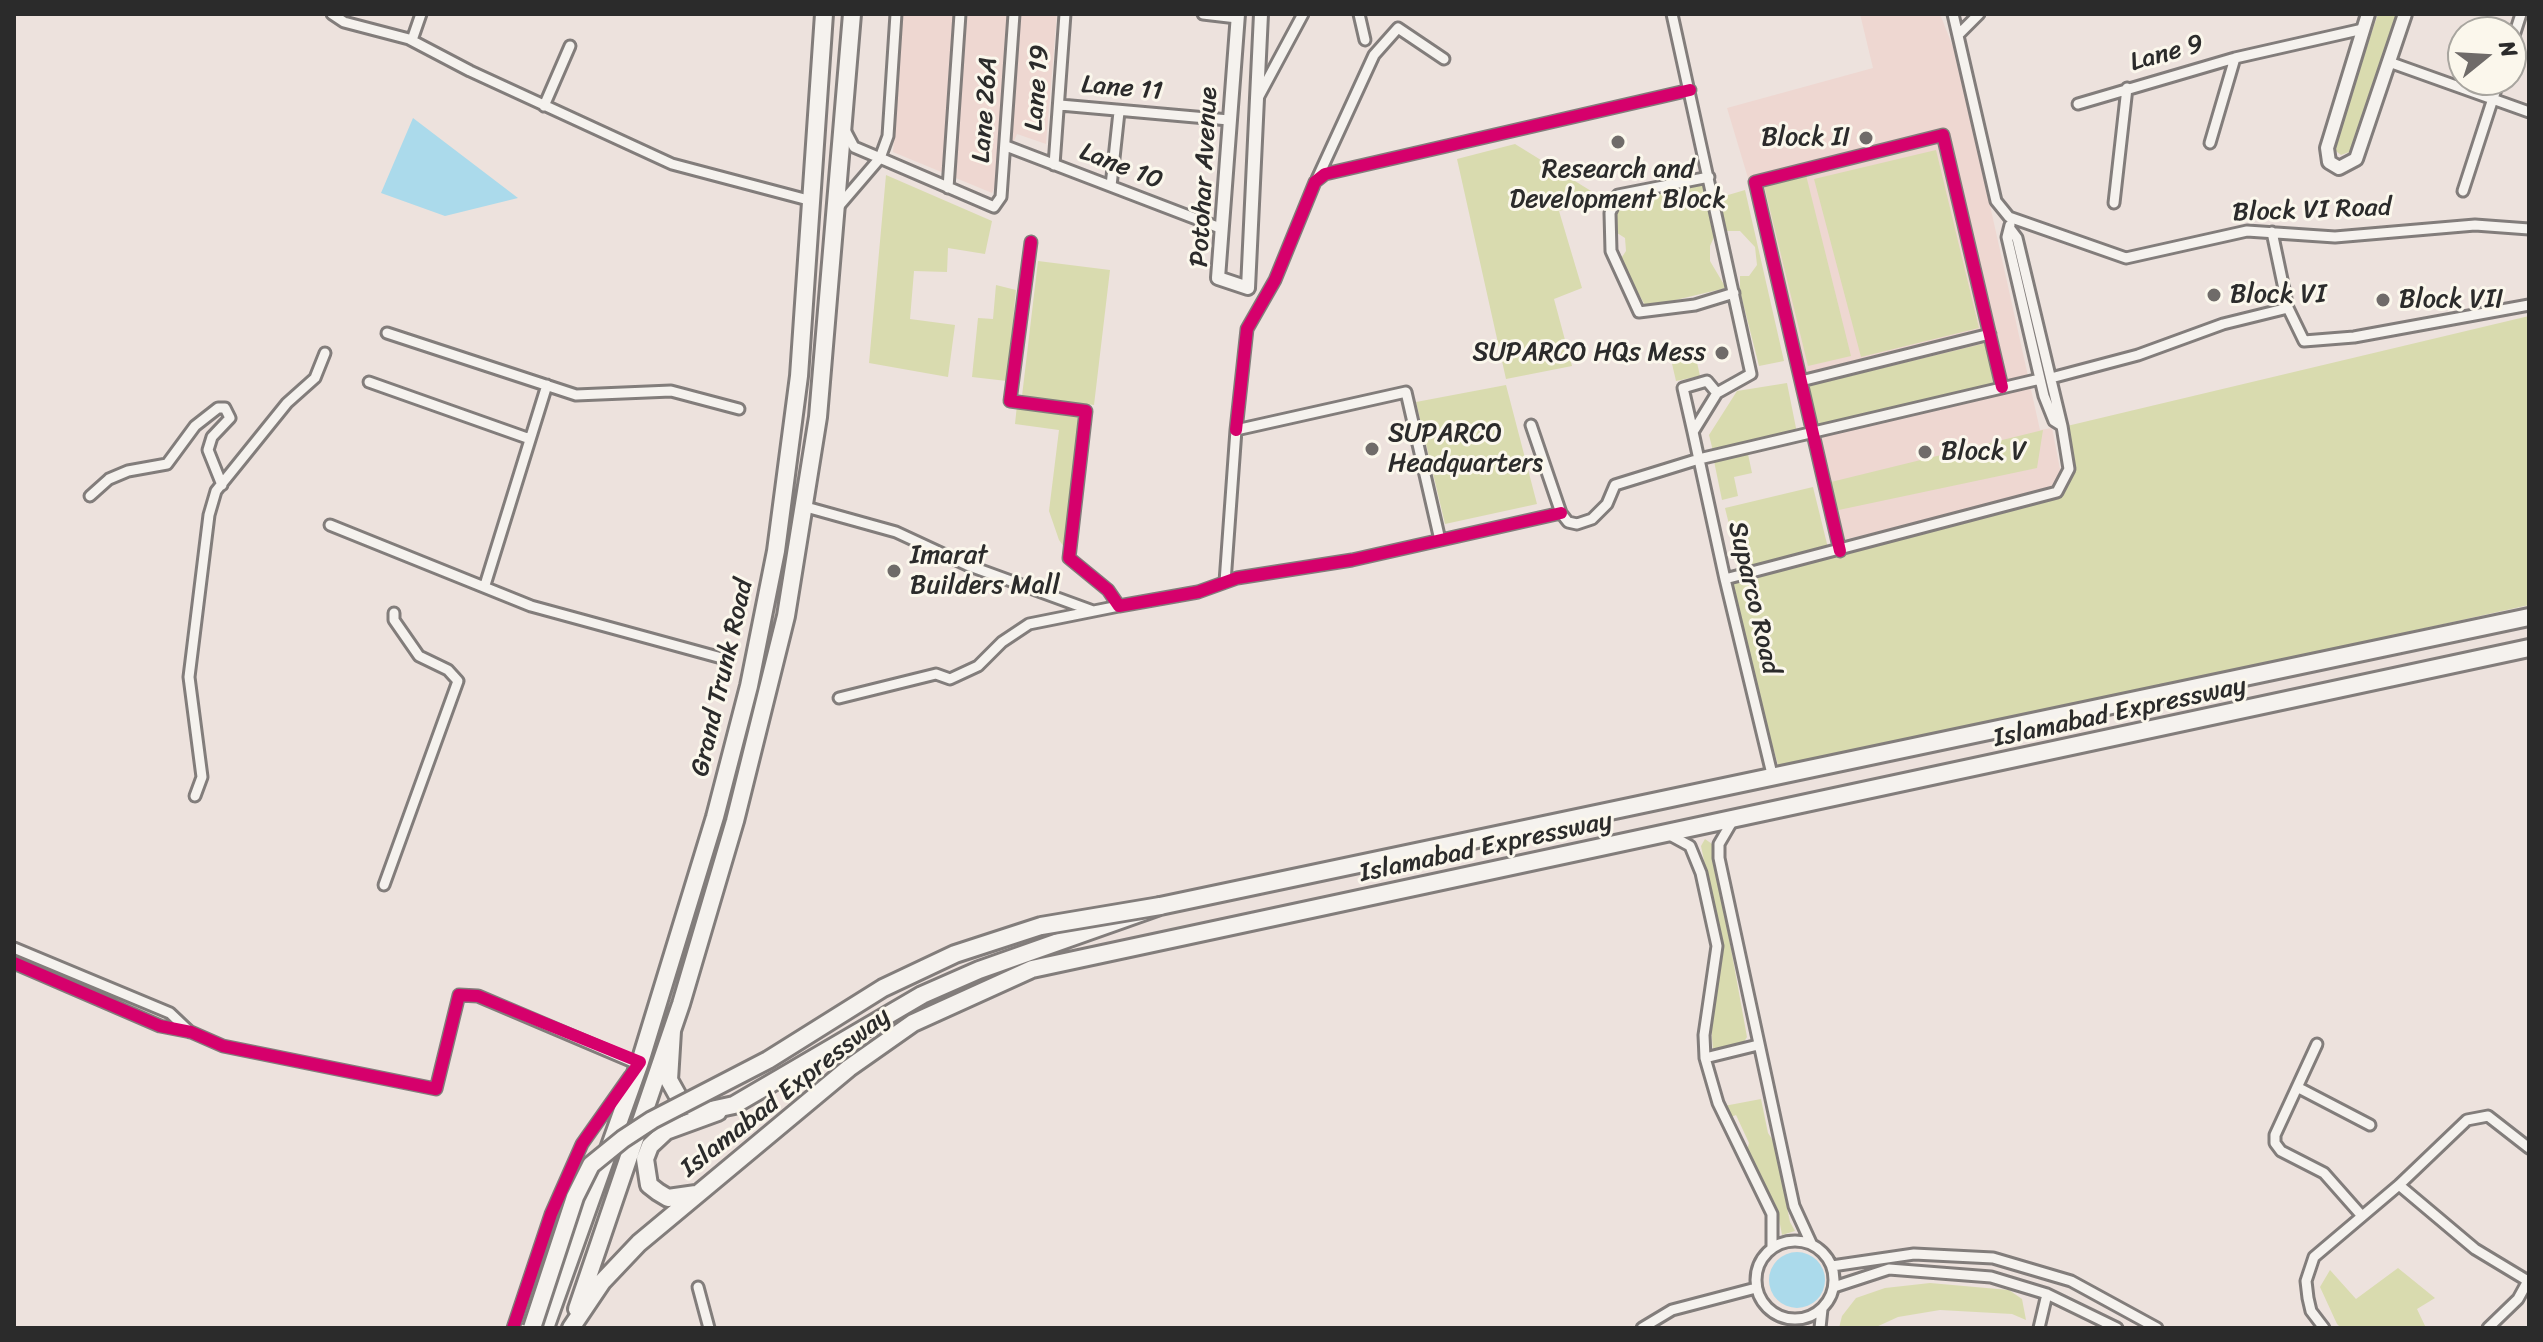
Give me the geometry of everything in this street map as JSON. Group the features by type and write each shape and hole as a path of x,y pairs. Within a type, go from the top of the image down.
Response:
{"highway":[{"name":"Grand Trunk Road","path":"545,1328 640,1062 715,817 763,618 790,461 824,14"},
{"name":"Grand Trunk Road","path":"570,1328 672,1031 770,690 806,507 818,417 852,14"},
{"path":"2424,639 2529,606"},
{"name":"Islamabad Expressway","path":"1160,906 1772,774 1939,742 2529,617"},
{"name":"Islamabad Expressway","path":"570,1328 608,1275 639,1243 849,1068 913,1023 1032,969 2529,648"},
{"path":"697,1194 668,1198 649,1185 645,1159 650,1146 666,1131 734,1105 922,995 979,970 1160,906"},
{"path":"532,1328 575,1197 591,1165 632,1133 768,1060 883,988 955,954 1041,926 1160,906"},
{"path":"672,1031 669,1080 679,1098 694,1108 711,1110 734,1105"}],"street":[{"path":"332,14 344,22 412,40 544,106 672,164 812,201"},
{"path":"412,40 421,14"},
{"path":"835,209 880,158 888,136 896,14"},
{"path":"842,124 854,147 948,188 960,14"},
{"name":"Lane 26A","path":"948,188 994,207 1001,197 1014,14"},
{"name":"Lane 19","path":"1054,165 1065,14"},
{"path":"1203,14 1238,16"},
{"name":"Potohar Avenue","path":"1238,16 1218,278 1248,288 1254,106 1261,14"},
{"path":"1254,106 1303,14"},
{"path":"1359,14 1365,40"},
{"path":"1672,14 1751,374 1717,393 1693,432"},
{"path":"1725,579 2057,492 2069,469 2062,426 2007,237 2011,230 2009,217 1996,201 1953,14"},
{"path":"1958,35 1979,14"},
{"path":"2368,14 2327,148 2333,165 2351,165 2356,159 2405,14"},
{"path":"1225,582 1247,329 1275,280 1315,182 1374,55 1398,28 1444,59"},
{"name":"Lane 9","path":"2078,104 2235,58 2363,29"},
{"path":"544,106 570,46"},
{"path":"2210,143 2235,58"},
{"path":"2389,62 2529,112"},
{"path":"2114,203 2127,88"},
{"path":"1315,182 1325,174 1690,90"},
{"path":"2463,191 2494,96"},
{"name":"Lane 11","path":"1060,105 1229,120"},
{"path":"1111,186 1119,112"},
{"path":"1840,551 1755,182 1943,135 2002,387"},
{"name":"Lane 10","path":"1006,146 1220,228"},
{"path":"1709,177 1618,195 1610,213 1611,251 1639,312 1695,305 1734,293"},
{"name":"Block VI Road","path":"2009,217 2126,258 2247,231 2335,237 2475,225 2529,229"},
{"path":"2272,232 2288,308 2304,341 2354,337 2529,305"},
{"path":"1031,242 1010,401 1086,411 1069,558 1108,590 1119,606"},
{"path":"1531,425 1561,513 1568,522 1577,524 1592,519 1607,504 1615,485 1699,459 2046,379 2138,355 2223,324 2288,308"},
{"path":"387,333 576,395 671,391 739,409"},
{"path":"1801,381 1990,334"},
{"path":"195,796 202,777 189,677 209,515 216,491 287,403 315,378 325,353"},
{"name":"Suparco Road","path":"1717,393 1707,381 1683,388 1772,774"},
{"path":"369,382 530,439"},
{"path":"485,585 547,385"},
{"path":"1236,430 1406,392 1440,540"},
{"path":"90,496 109,479 128,471 167,464 195,426 218,408 225,408 230,418 212,437 208,450 222,485"},
{"path":"806,507 896,532 967,565 1093,611"},
{"path":"839,698 936,674 950,679 978,666 1002,642 1029,624 1198,592 1225,582 1561,513"},
{"path":"330,525 531,606 718,657"},
{"path":"384,885 458,681 448,670 419,656 394,620 394,613"},
{"path":"1733,820 1718,851 1794,1206 1811,1243"},
{"path":"1668,834 1690,846 1697,857 1717,956 1704,1035 1705,1058 1718,1103 1772,1214 1772,1247"},
{"path":"14,948 170,1013 191,1032"},
{"path":"14,963 160,1026 191,1032 223,1046 436,1089 459,995 478,996 640,1062 582,1144 551,1214 513,1328"},
{"path":"2317,1044 2275,1135 2275,1143 2281,1151 2324,1173 2362,1216"},
{"path":"1705,1058 1758,1045"},
{"path":"2297,1087 2370,1125"},
{"path":"2324,1328 2311,1311 2308,1298 2309,1268 2314,1257 2399,1185 2467,1120 2488,1116 2529,1148"},
{"path":"2399,1185 2475,1249 2528,1280 2518,1299 2488,1328"},
{"path":"1820,1328 1822,1309 1834,1287 1832,1266 1820,1249 1811,1243 1785,1241 1772,1247 1757,1270 1756,1288 1773,1312 1791,1323 1822,1309"},
{"path":"1832,1266 1914,1254 1993,1258 2071,1281 2157,1328"},
{"path":"1834,1287 1889,1269 1991,1277 2047,1294 2117,1328"},
{"path":"698,1287 709,1328"},
{"path":"1642,1328 1672,1310 1756,1288"},
{"path":"2039,1328 2047,1294"}],"shaded area":[{"path":"903,14 1057,14 1046,144 1017,134 992,193 893,152"},
{"path":"1860,14 1940,14 1957,57 2040,430 2052,428 2061,474 2058,484 2047,490 1959,515 1841,540 1755,182 1751,188 1727,108 1873,68"}],"green space":[{"path":"2378,14 2397,14 2352,151 2341,155 2332,148"},
{"path":"1515,144 1604,199 1559,211 1582,288 1554,299 1572,366 1506,379 1457,159"},
{"path":"1936,150 1979,328 1861,357 1814,179"},
{"path":"886,175 992,221 985,254 948,248 947,272 914,271 910,319 955,325 948,377 869,363"},
{"path":"1806,175 1851,356 1808,366 1764,185"},
{"path":"1704,184 1715,235 1710,246 1710,261 1726,288 1646,307 1620,260 1626,251 1625,238 1614,231 1619,203"},
{"path":"1745,190 1784,361 1759,366 1740,291 1740,276 1749,276 1757,265 1755,247 1740,231 1725,231 1718,198"},
{"path":"1038,261 1110,270 1094,405 1022,396"},
{"path":"996,285 1016,290 1007,381 972,377 978,318 993,319"},
{"path":"2529,316 2529,605 1780,772 1725,579 2063,493 2074,467 2067,426"},
{"path":"1986,343 1994,386 1818,427 1808,386"},
{"path":"1694,349 1700,376 1676,381 1670,355"},
{"path":"1787,383 1797,433 1713,451 1709,435 1737,391"},
{"path":"1506,385 1537,504 1445,524 1416,402"},
{"path":"1017,405 1082,415 1067,551 1059,540 1049,511 1059,430 1015,424"},
{"path":"2043,430 2037,468 1834,511 1831,482"},
{"path":"1748,454 1752,473 1734,477 1738,496 1722,500 1714,461"},
{"path":"1813,487 1828,548 1740,569 1725,508"},
{"path":"1705,839 1712,844 1747,1037 1744,1042 1713,1050 1711,1026 1723,953 1701,846"},
{"path":"1761,1099 1768,1133 1774,1142 1790,1222 1795,1231 1782,1235 1777,1208 1747,1151 1749,1143 1736,1115 1728,1118 1724,1106"},
{"path":"2398,1268 2435,1298 2417,1309 2426,1328 2341,1328 2337,1324 2320,1287 2330,1270 2356,1299"},
{"path":"1930,1283 2009,1290 2022,1299 2026,1320 2012,1314 1940,1310 1898,1317 1874,1328 1839,1328 1842,1316 1856,1298 1885,1288"}],"water":[{"path":"413,118 518,198 445,216 381,193"},
{"path":"1797,1252 1817,1260 1825,1280 1817,1300 1797,1308 1777,1300 1769,1280 1777,1260"}],"cycle path":[{"path":"1236,430 1247,329 1275,280 1315,182 1325,174 1690,90"},
{"path":"1840,551 1755,182 1943,135 2002,387"},
{"path":"1031,242 1010,401 1086,411 1069,558 1108,590 1119,606 1198,592 1237,578 1352,560 1561,513"},
{"path":"14,963 160,1026 191,1032 223,1046 436,1089 459,995 478,996 640,1062 582,1144 551,1214 513,1328"}],"place":[{"name":"Block II","path":"1866,138"},
{"name":"Research and Development Block","path":"1618,142"},
{"name":"Block VI","path":"2214,295"},
{"name":"Block VII","path":"2383,300"},
{"name":"SUPARCO HQs Mess","path":"1722,353"},
{"name":"SUPARCO Headquarters","path":"1372,449"},
{"name":"Block V","path":"1925,452"},
{"name":"Imarat Builders Mall","path":"894,571"}]}
